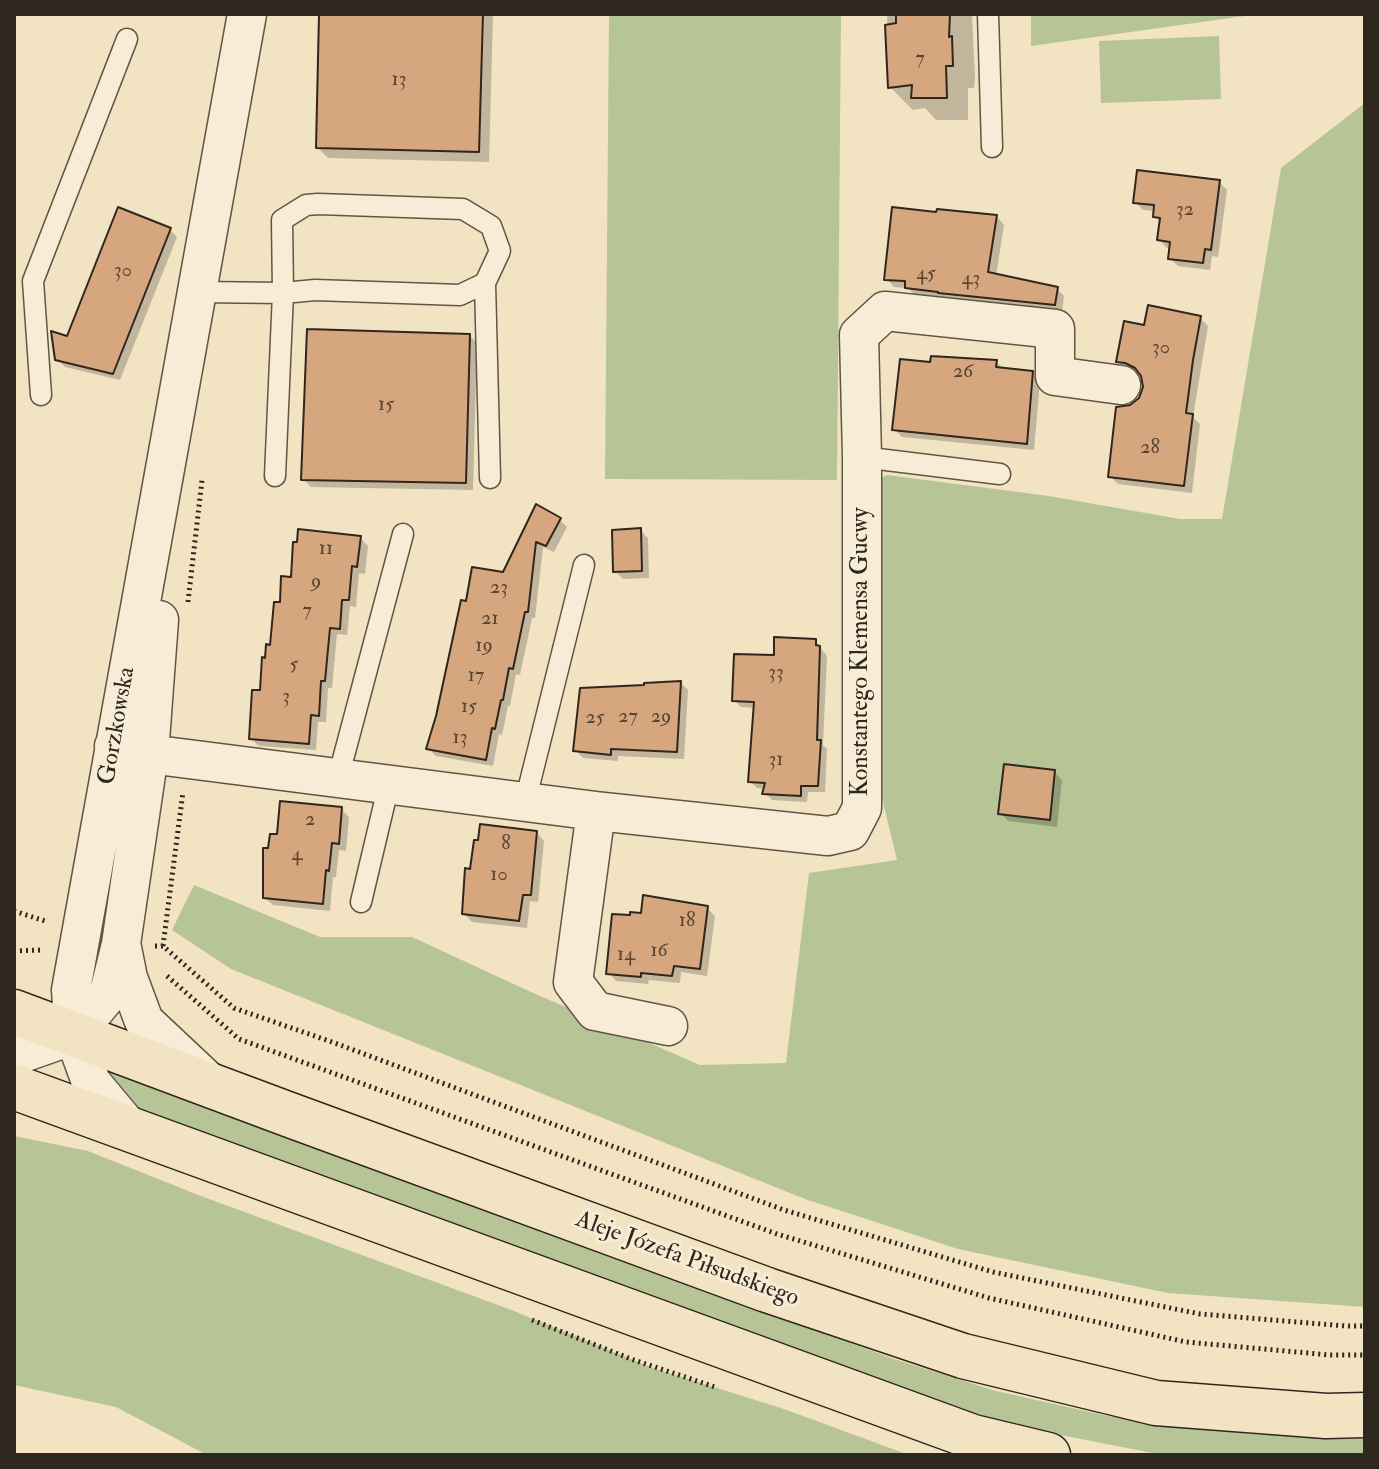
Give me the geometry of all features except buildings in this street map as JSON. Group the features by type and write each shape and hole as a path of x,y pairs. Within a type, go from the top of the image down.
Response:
{"main road":[{"name":"Aleje Józefa Piłsudskiego","path":"19,1028 74,1035 767,1290 963,1356 1156,1403 1326,1416 1365,1415"},
{"path":"14,1087 973,1437 1048,1455"}],"street":[{"name":"Gorzkowska","path":"74,1035 109,993 121,944 132,750 176,418 247,14"},
{"name":"Konstantego Klemensa Gucwy","path":"132,750 596,811 828,836 850,831 862,808 859,335 885,311 1055,329 1055,376 1121,385"},
{"name":"Gorzkowska","path":"131,1130 91,1082 74,1035 71,990 132,750"},
{"path":"596,811 573,982 595,1011 668,1026"},
{"name":"Gorzkowska","path":"121,944 128,978 144,1021 215,1087"},
{"name":"Aleje Józefa Piłsudskiego","path":"19,1028 71,990"}],"lane":[{"path":"988,14 992,147"},
{"path":"41,395 33,281 127,39"},
{"path":"275,476 283,293 282,220 306,205 318,204 463,209 491,226 500,251 485,283 490,478"},
{"path":"198,292 283,293 315,290 460,295 485,283"},
{"path":"862,457 1000,474"},
{"path":"338,778 403,534"},
{"path":"525,802 584,565"},
{"path":"361,902 389,784"}],"path":[{"path":"187,606 202,480"},
{"path":"188,759 163,946 234,1008 784,1210 978,1267 1200,1314 1365,1326"},
{"path":"157,968 239,1039 777,1234 989,1298 1186,1342 1330,1355 1365,1355"}],"green space":[{"path":"609,14 841,14 837,480 605,479"},
{"path":"1031,14 1259,14 1031,46"},
{"path":"1219,36 1221,99 1101,103 1099,41"},
{"path":"1365,103 1365,1307 1168,1293 958,1249 805,1199 231,969 172,930 194,885 320,937 412,937 700,1065 786,1063 809,873 897,860 881,794 874,481 887,475 1049,496 1180,519 1222,519 1281,168"},
{"path":"106,1070 897,1360 996,1391 1108,1416 1250,1434 1365,1439 1365,1455 1163,1455 1009,1425 155,1118 117,1091"},
{"path":"14,1136 88,1151 201,1196 509,1309 653,1368 784,1409 909,1455 207,1455 116,1407 14,1385"}]}
